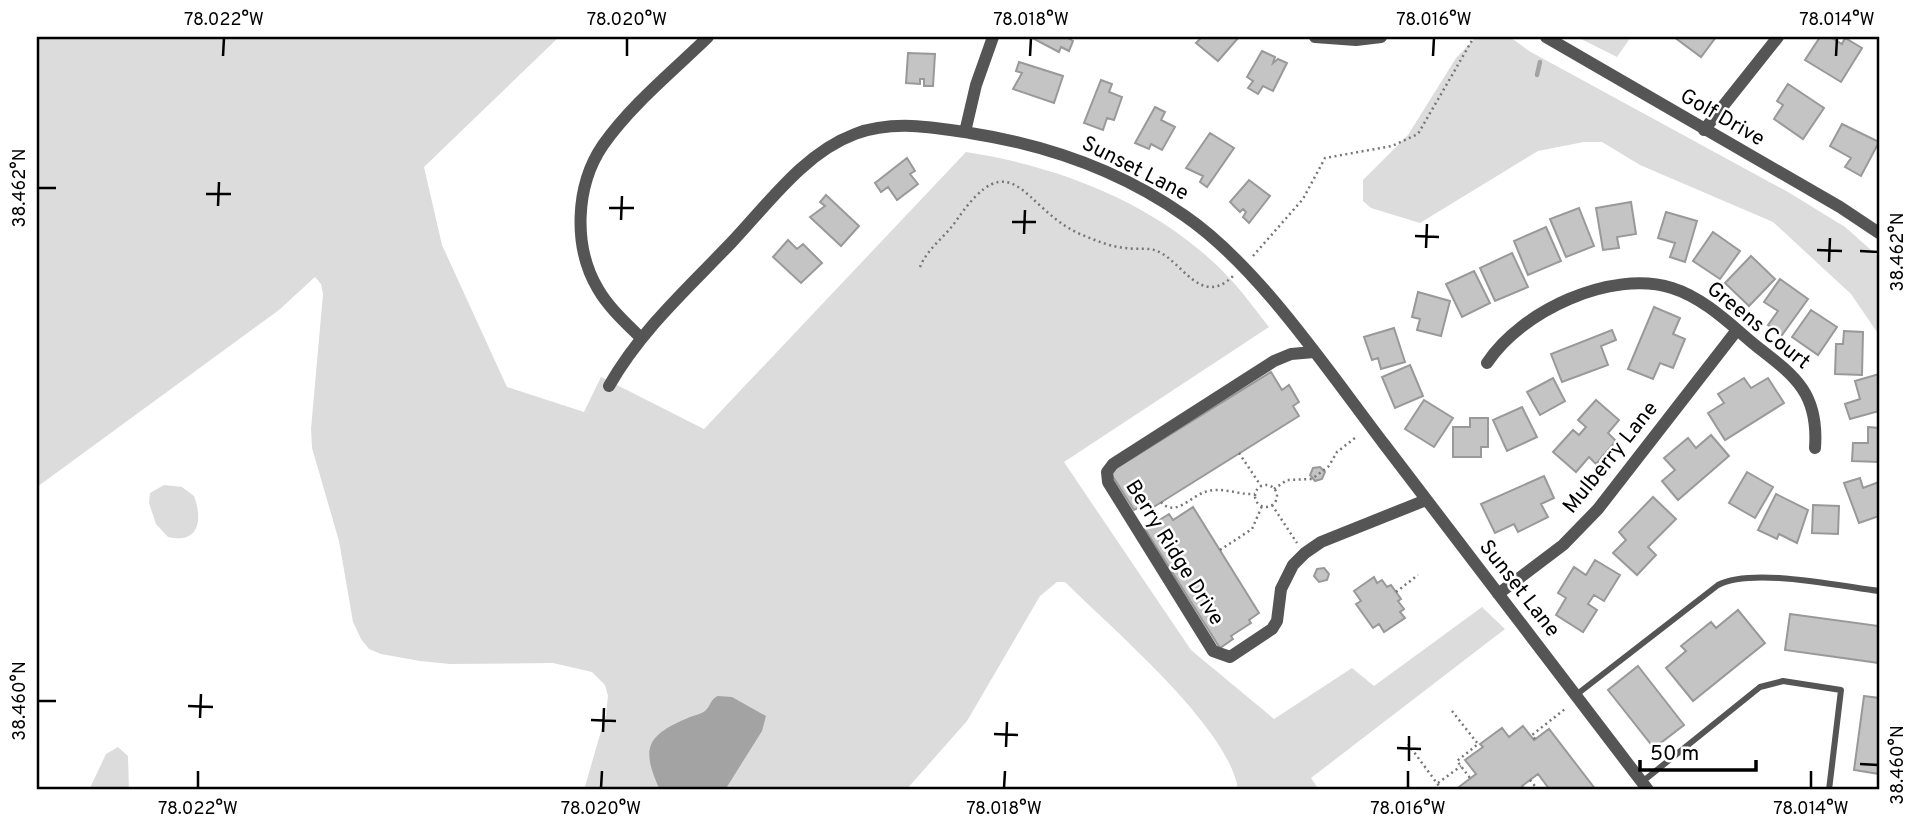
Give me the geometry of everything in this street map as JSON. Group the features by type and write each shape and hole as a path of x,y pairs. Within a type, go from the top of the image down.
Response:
{"street":[{"path":"641,338 613,310 592,277 581,224 586,185 601,148 616,128 708,37"},
{"path":"965,132 976,85 993,37"},
{"path":"1315,37 1348,40 1381,37"},
{"name":"Golf Drive","path":"1546,37 1840,207 1879,233"},
{"path":"1704,130 1778,37"},
{"name":"Sunset Lane","path":"610,386 641,338 789,181 831,146 880,127 904,126 965,132 1052,151 1120,178 1185,216 1242,267 1314,352 1645,786"},
{"name":"Greens Court","path":"1487,363 1515,329 1535,316 1600,288 1637,282 1674,288 1698,299 1795,376 1807,394 1815,420 1815,448"},
{"name":"Mulberry Lane","path":"1498,594 1563,545 1598,509 1737,330"},
{"name":"Berry Ridge Drive","path":"1314,352 1291,354 1274,361 1113,464 1107,472 1108,482 1213,651 1230,657 1265,635 1277,621 1279,595 1289,572 1305,553 1321,542 1426,500"}],"lane":[{"path":"1576,695 1718,585 1732,579 1757,577 1879,591"},
{"path":"1645,786 1760,687 1783,681 1841,690 1829,790"}],"path":[{"path":"920,267 973,195 989,183 998,182 1022,189 1069,229 1109,245 1158,251 1182,272 1207,286 1227,281 1303,199 1325,158 1402,144 1418,134 1474,37"},
{"path":"1239,453 1261,486 1274,488 1287,480 1312,479 1329,466 1337,452 1355,438"},
{"path":"1255,495 1261,486"},
{"path":"1272,505 1277,495 1274,488"},
{"path":"1161,502 1167,507 1177,508 1200,494 1215,489 1255,495 1262,506"},
{"path":"1262,506 1272,505"},
{"path":"1272,505 1291,536"},
{"path":"1220,550 1252,529 1262,506"},
{"path":"1396,592 1418,575"},
{"path":"1535,739 1532,735 1565,709"},
{"path":"1452,711 1478,744 1457,761 1470,778"},
{"path":"1408,744 1442,790"},
{"path":"1437,784 1461,766"},
{"path":"1530,780 1538,790"}],"shaded area":[{"path":"37,37 559,37 424,167 442,245 507,387 584,412 601,377 704,429 966,152 1039,168 1110,194 1144,211 1205,255 1232,281 1269,327 1064,462 1191,650 1274,719 1352,668 1374,686 1482,607 1505,629 1311,778 1319,790 1238,790 1230,765 1192,709 1138,652 1065,582 1057,582 1040,596 967,721 906,790 584,790 606,714 608,696 605,685 592,672 553,663 450,664 420,661 381,654 369,649 361,639 353,622 339,541 312,448 311,429 323,294 321,284 315,277 279,310 37,487"},
{"path":"1476,37 1510,37 1529,51 1788,192 1845,227 1879,257 1879,335 1851,294 1773,222 1640,165 1602,142 1584,142 1538,151 1420,223 1371,208 1363,201 1363,180 1408,135 1456,58"},
{"path":"1577,37 1631,37 1617,57"},
{"path":"164,485 182,487 194,496 198,521 196,528 186,537 168,537 156,524 149,503 150,493"},
{"path":"718,696 732,697 766,716 762,731 725,790 660,790 650,763 651,744 664,730 705,711"},
{"path":"118,747 128,756 129,790 89,790 106,754"}],"building":[{"path":"1066,37 1073,41 1069,51 1061,47 1059,52 1032,38"},
{"path":"1202,37 1239,37 1218,61 1196,43"},
{"path":"1674,37 1716,37 1701,57"},
{"path":"1820,37 1830,37 1842,44 1845,38 1862,48 1841,82 1805,60"},
{"path":"1262,51 1275,57 1273,63 1278,59 1287,63 1273,91 1263,86 1258,94 1248,88 1253,81 1247,77"},
{"path":"908,53 935,54 933,86 924,86 924,79 920,79 920,84 906,83"},
{"path":"1019,62 1063,76 1054,103 1013,89 1022,73 1016,71"},
{"path":"1101,80 1112,84 1109,92 1122,97 1114,120 1107,118 1103,130 1084,123"},
{"path":"1788,84 1824,108 1803,139 1774,119 1783,105 1777,101"},
{"path":"1155,107 1165,112 1161,120 1175,127 1162,150 1151,144 1149,149 1135,143"},
{"path":"1842,124 1879,142 1861,176 1845,167 1851,158 1830,146"},
{"path":"1210,133 1234,148 1207,187 1200,182 1203,176 1186,168"},
{"path":"907,158 915,171 910,174 918,184 897,200 888,187 881,192 875,183"},
{"path":"1249,180 1270,196 1249,223 1243,217 1246,212 1243,209 1240,212 1230,202"},
{"path":"826,195 859,226 841,246 810,217 825,206 820,202"},
{"path":"1631,202 1636,234 1617,237 1619,248 1603,250 1596,208"},
{"path":"1579,208 1594,246 1566,257 1550,219"},
{"path":"1666,212 1697,221 1685,262 1670,257 1675,243 1658,238"},
{"path":"1546,227 1561,261 1528,275 1514,241"},
{"path":"1713,232 1740,251 1720,279 1693,261"},
{"path":"788,240 797,249 803,244 822,263 801,283 773,257"},
{"path":"1512,253 1528,287 1495,301 1480,268"},
{"path":"1751,256 1775,279 1749,306 1725,283"},
{"path":"1474,271 1490,303 1462,317 1446,284"},
{"path":"1780,279 1808,299 1782,335 1768,325 1778,311 1764,302"},
{"path":"1418,292 1450,301 1441,336 1417,330 1420,319 1412,317"},
{"path":"1654,307 1680,318 1673,334 1685,339 1673,368 1660,363 1653,379 1628,369"},
{"path":"1811,310 1837,327 1818,355 1792,337"},
{"path":"1394,328 1405,362 1381,369 1378,358 1372,360 1364,337"},
{"path":"1612,330 1616,340 1601,346 1608,365 1562,382 1551,354"},
{"path":"1844,331 1863,332 1862,375 1835,374 1836,344 1843,344"},
{"path":"1410,365 1423,396 1395,408 1382,377"},
{"path":"1271,372 1282,390 1289,385 1299,402 1293,406 1299,416 1152,508 1148,502 1134,510 1110,472"},
{"path":"1879,374 1879,411 1850,419 1845,404 1860,399 1855,381"},
{"path":"1553,378 1565,401 1540,415 1527,392"},
{"path":"1744,378 1751,388 1768,378 1784,403 1725,440 1708,413 1724,403 1718,394"},
{"path":"1424,400 1453,418 1434,447 1405,429"},
{"path":"1596,400 1619,420 1608,433 1616,441 1596,464 1589,457 1576,472 1553,452 1573,430 1579,435 1586,427 1578,420"},
{"path":"1522,407 1537,437 1507,451 1493,420"},
{"path":"1470,418 1488,418 1488,447 1481,447 1481,457 1453,457 1453,427 1470,427"},
{"path":"1868,427 1879,428 1879,462 1852,461 1853,443 1868,443"},
{"path":"1711,435 1729,456 1678,500 1662,481 1675,470 1664,458 1688,438 1696,448"},
{"path":"1320,467 1325,472 1322,479 1315,481 1310,475 1313,468"},
{"path":"1747,472 1773,487 1755,518 1729,503"},
{"path":"1544,476 1554,498 1541,504 1548,517 1518,532 1514,524 1495,533 1481,504"},
{"path":"1860,478 1863,488 1879,482 1879,516 1859,523 1844,483"},
{"path":"1776,494 1808,510 1797,543 1779,534 1777,539 1758,530"},
{"path":"1653,497 1676,519 1648,547 1656,555 1637,575 1613,553 1626,540 1619,532"},
{"path":"1813,505 1839,506 1838,534 1812,533"},
{"path":"1193,507 1259,613 1220,648 1145,529 1169,514 1173,520"},
{"path":"1595,560 1620,575 1604,601 1594,595 1588,604 1597,610 1583,632 1556,615 1566,598 1558,593 1574,567 1586,575"},
{"path":"1324,568 1329,574 1327,580 1319,582 1314,576 1317,569"},
{"path":"1374,577 1377,583 1382,580 1387,587 1391,585 1401,599 1398,601 1404,609 1400,612 1405,618 1384,632 1379,624 1373,628 1356,604 1361,601 1354,591"},
{"path":"1738,610 1765,643 1693,701 1666,668 1686,651 1681,646 1711,622 1716,628"},
{"path":"1790,614 1879,626 1879,663 1785,650"},
{"path":"1638,666 1684,725 1654,748 1608,690"},
{"path":"1864,696 1879,698 1879,774 1854,770"},
{"path":"1523,726 1534,740 1549,729 1596,790 1550,790 1538,774 1522,786 1526,790 1455,790 1476,774 1465,760 1483,747 1480,744 1502,728 1509,737"}],"waterway":[{"path":"1537,75 1540,62"}]}
